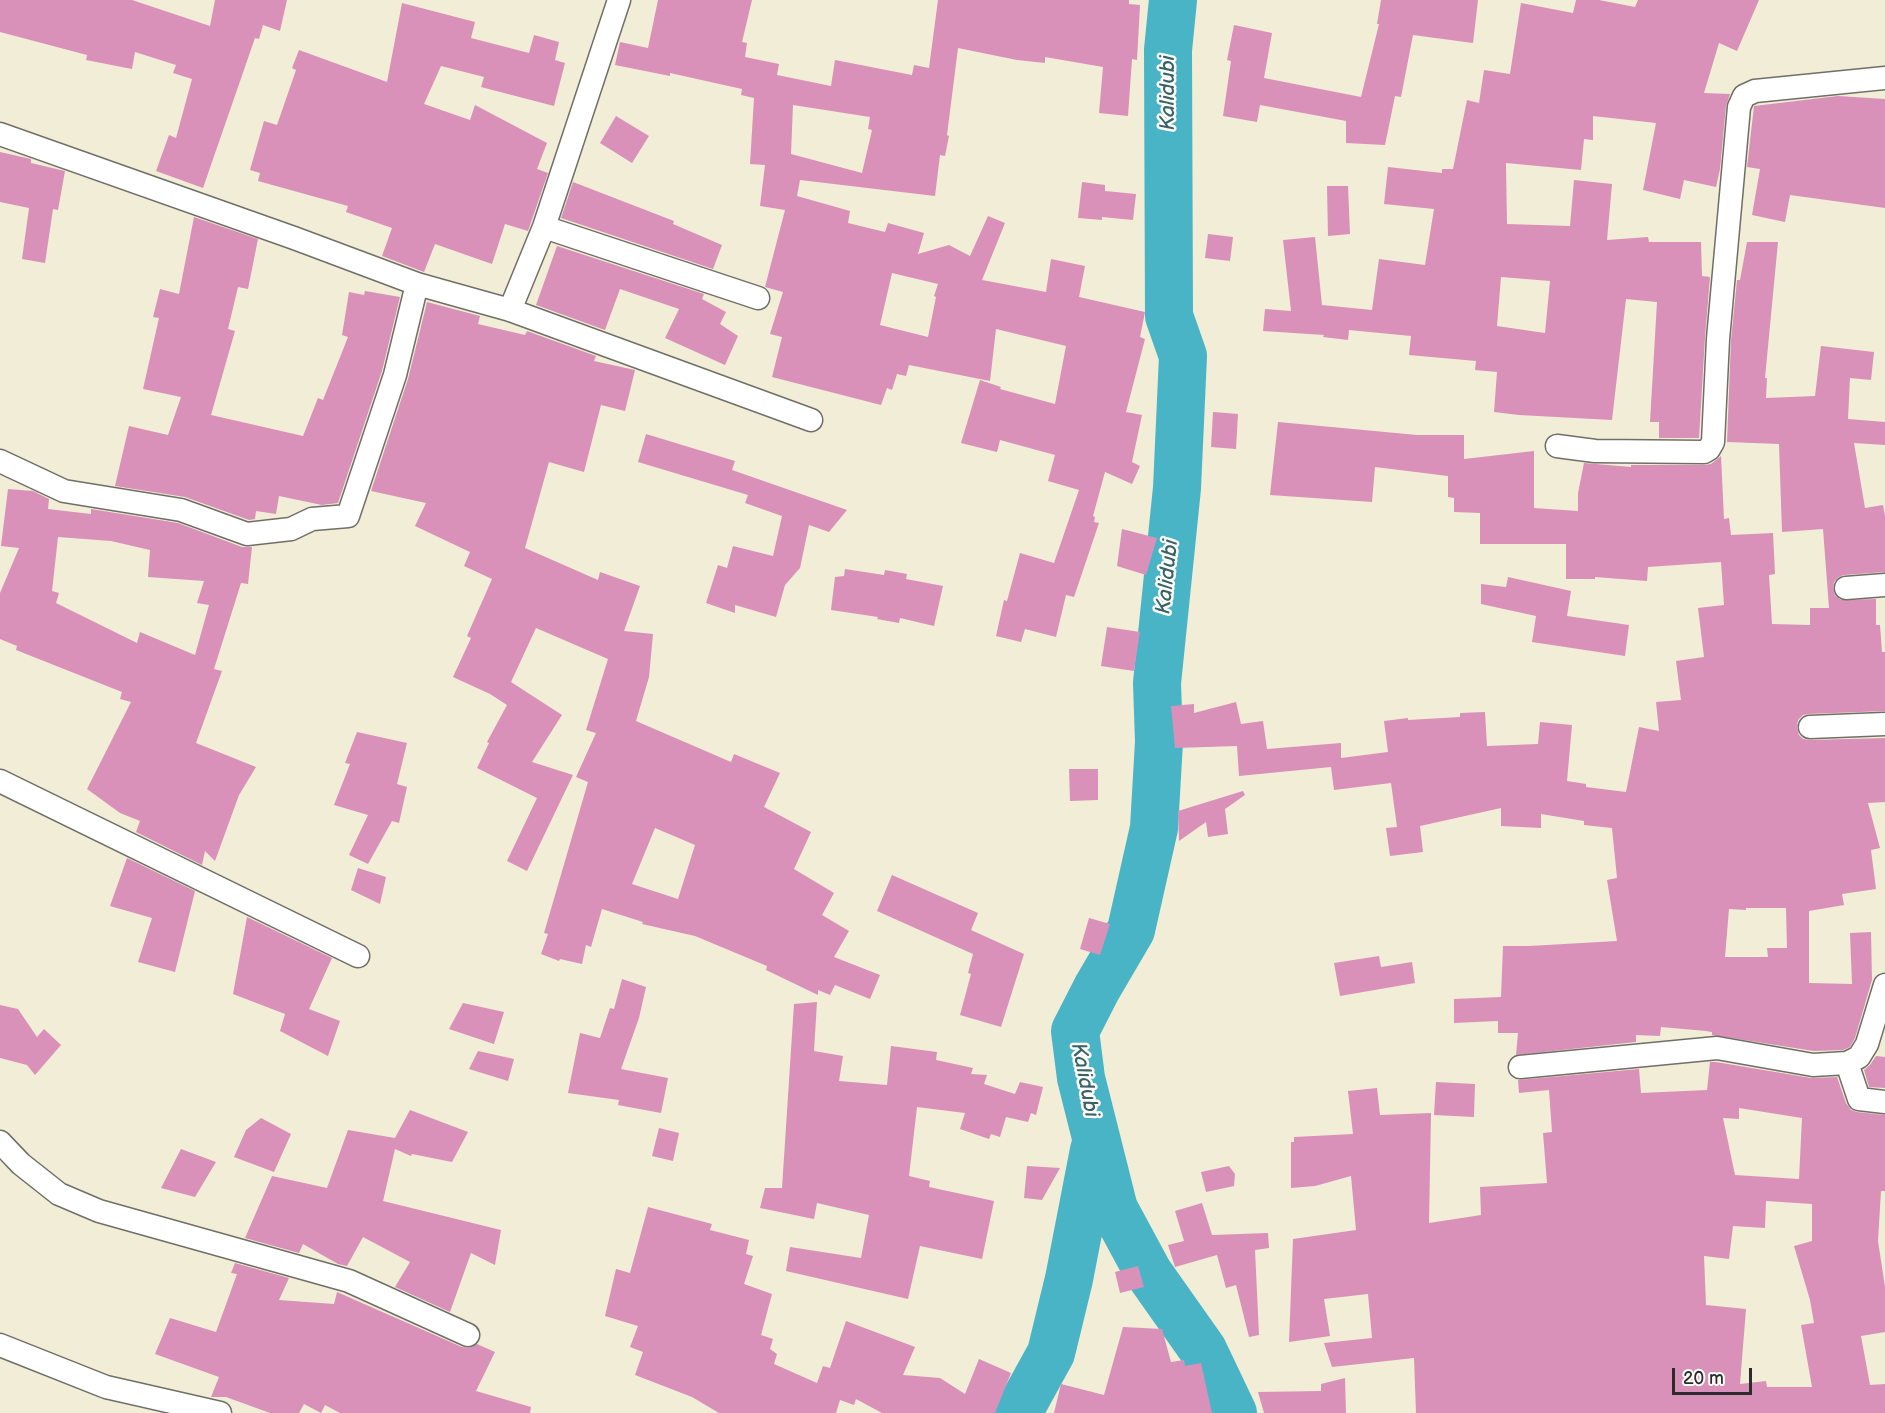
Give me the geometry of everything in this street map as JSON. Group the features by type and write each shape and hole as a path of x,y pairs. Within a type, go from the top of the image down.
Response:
{"street":[{"path":"510,310 544,227 619,0"},
{"path":"1557,446 1595,451 1704,452 1709,449 1713,442 1718,339 1739,107 1744,96 1755,91 1885,78"},
{"path":"0,134 284,234 417,284 510,310 812,420"},
{"path":"544,227 758,298"},
{"path":"0,461 64,491 181,510 246,534 291,529 312,519 348,516 395,375 417,284"},
{"path":"1846,588 1885,585"},
{"path":"1810,727 1885,724"},
{"path":"0,781 358,956"},
{"path":"1520,1067 1717,1048 1813,1065 1846,1063 1859,1057 1867,1044 1885,985"},
{"path":"1846,1063 1859,1099 1885,1102"},
{"path":"0,1142 21,1164 59,1194 99,1211 349,1281 468,1335"},
{"path":"0,1345 106,1387 220,1413"}],"building":[{"path":"0,0 132,0 210,26 215,0 287,0 280,31 263,25 259,39 255,38 203,188 156,171 169,135 176,138 192,79 173,73 176,65 135,52 132,69 86,60 87,55 0,32"},
{"path":"658,0 752,0 742,42 747,43 745,57 779,64 777,75 831,86 835,60 912,75 914,65 929,68 938,0 1129,0 1129,4 1140,5 1137,60 1132,59 1128,116 1099,113 1103,67 1045,57 1045,63 1017,60 958,48 947,135 949,136 945,156 940,155 935,196 800,180 797,196 850,211 848,223 885,232 888,223 924,233 918,254 949,245 970,256 988,216 1005,223 982,280 1046,292 1051,259 1085,266 1079,297 1145,312 1140,337 1145,339 1126,412 1142,415 1132,462 1140,466 1132,484 1105,472 1093,516 1095,517 1094,522 1099,523 1074,597 1066,595 1056,637 1025,629 1021,642 996,636 1004,600 1007,601 1020,553 1054,563 1079,490 1048,481 1055,455 1000,440 997,452 961,443 980,380 1001,387 1000,389 1055,404 1066,346 996,329 990,381 909,365 906,376 897,374 892,390 887,388 881,405 772,377 782,337 770,334 783,292 765,287 785,210 760,206 765,165 750,164 754,98 741,95 742,89 670,73 670,76 615,65 620,42 648,48","holes":["793,105 870,117 868,129 872,130 862,173 791,154","892,273 938,284 928,337 880,325"]},
{"path":"1381,0 1478,0 1473,43 1413,35 1401,97 1395,96 1385,145 1346,143 1346,121 1260,105 1257,122 1223,116 1231,61 1227,60 1234,25 1272,33 1264,78 1361,97 1379,24 1377,24"},
{"path":"1576,0 1599,0 1635,7 1638,0 1759,0 1737,51 1719,43 1704,93 1730,94 1726,106 1716,187 1684,180 1680,199 1643,190 1656,123 1593,116 1593,140 1584,139 1581,170 1506,163 1507,224 1570,226 1574,180 1612,184 1607,240 1648,237 1649,242 1701,242 1702,276 1710,277 1699,438 1659,438 1659,422 1650,422 1657,302 1626,299 1612,420 1494,412 1497,372 1475,370 1476,361 1409,355 1411,336 1349,330 1348,340 1323,337 1324,335 1263,331 1265,309 1291,311 1283,240 1315,237 1322,305 1372,310 1379,259 1425,265 1434,209 1384,204 1388,167 1442,173 1442,169 1453,169 1467,100 1479,103 1484,70 1510,74 1521,3 1573,13","holes":["1501,277 1550,281 1545,333 1497,326"]},
{"path":"402,3 475,22 471,38 529,53 534,35 559,42 555,60 565,63 554,106 481,87 484,77 441,66 424,104 470,120 475,105 547,143 537,169 548,173 528,231 505,224 492,264 435,244 424,272 382,256 392,228 346,212 348,206 258,181 260,173 250,170 264,121 277,125 296,70 292,68 299,50 387,82"},
{"path":"1838,96 1885,99 1885,208 1790,195 1785,222 1752,215 1760,169 1747,167 1754,106"},
{"path":"616,116 649,136 632,163 600,143"},
{"path":"0,152 31,159 31,163 65,171 58,210 53,209 45,263 22,259 29,208 0,202"},
{"path":"573,182 674,221 673,224 722,245 713,269 561,218"},
{"path":"1082,182 1105,185 1105,191 1136,194 1133,220 1102,217 1102,220 1078,218"},
{"path":"1327,186 1348,186 1350,234 1328,236"},
{"path":"194,217 258,239 248,289 238,287 228,329 235,331 211,415 303,436 318,398 323,400 348,337 342,335 349,292 364,295 365,291 400,297 382,371 338,503 322,505 279,496 276,514 256,511 255,519 249,520 185,497 115,486 129,426 168,435 181,397 143,389 159,318 153,317 160,289 179,294"},
{"path":"1208,234 1233,237 1230,261 1205,258"},
{"path":"1747,242 1778,242 1765,378 1767,378 1766,398 1815,396 1821,346 1874,352 1871,380 1850,378 1848,419 1885,422 1885,445 1854,443 1865,508 1883,505 1885,572 1844,575 1834,582 1833,588 1835,595 1841,600 1876,599 1876,625 1880,625 1882,652 1885,652 1885,711 1803,715 1798,720 1797,727 1803,739 1810,740 1885,738 1885,802 1868,803 1880,848 1871,850 1876,889 1842,894 1844,905 1809,911 1809,983 1852,984 1850,933 1871,932 1872,980 1855,1038 1850,1047 1843,1050 1814,1051 1712,1035 1712,1032 1706,1031 1661,1027 1660,1036 1636,1035 1636,1042 1516,1055 1518,1033 1498,1033 1498,1021 1454,1023 1454,999 1501,997 1503,946 1617,941 1607,880 1617,878 1612,828 1584,825 1584,821 1541,814 1541,828 1501,826 1501,808 1420,826 1423,852 1390,856 1386,828 1397,827 1391,783 1334,790 1331,767 1239,776 1237,746 1175,748 1171,706 1194,704 1194,713 1236,702 1241,724 1263,721 1267,749 1341,743 1341,758 1388,752 1384,721 1460,717 1460,713 1485,712 1487,746 1538,744 1540,722 1572,725 1567,781 1586,784 1586,787 1626,792 1639,727 1659,731 1656,702 1681,700 1676,661 1704,657 1698,608 1724,605 1721,562 1648,567 1647,581 1595,577 1595,579 1566,579 1566,544 1480,544 1480,513 1454,512 1454,498 1448,497 1448,476 1375,467 1372,502 1270,495 1278,422 1417,435 1464,435 1464,459 1534,451 1534,508 1578,511 1578,493 1584,463 1631,467 1631,465 1704,465 1711,464 1721,456 1724,519 1729,518 1731,535 1773,533 1775,574 1769,575 1772,624 1810,625 1810,608 1829,608 1823,529 1782,532 1779,444 1727,442 1731,340 1737,280 1740,280","holes":["1786,908 1787,948 1767,948 1768,957 1725,957 1729,909"]},
{"path":"557,246 704,294 702,299 726,312 720,324 738,336 725,365 665,338 679,309 620,289 605,330 536,305"},
{"path":"427,302 480,316 478,324 525,335 527,331 596,356 594,361 635,370 625,411 601,405 584,472 549,462 525,548 598,580 600,572 640,586 624,631 653,634 649,677 636,721 731,762 734,754 780,773 764,807 811,832 794,869 834,893 822,915 849,931 834,957 880,975 870,999 835,985 830,995 818,990 818,995 766,970 767,966 695,936 642,924 643,922 602,909 591,947 586,945 582,964 560,959 559,961 541,954 548,934 544,933 588,782 576,777 596,733 586,730 608,659 536,628 511,682 562,715 532,762 573,775 527,871 507,861 537,798 477,768 489,743 487,742 507,705 490,694 453,677 471,638 467,636 492,579 464,566 470,552 415,526 426,503 371,491 408,379","holes":["655,828 695,845 678,899 632,884"]},
{"path":"1213,412 1238,414 1236,449 1211,447"},
{"path":"646,434 735,461 732,470 847,510 829,532 809,525 800,568 785,585 776,617 735,605 735,613 706,603 718,565 727,568 733,546 773,556 782,516 745,503 748,495 638,462"},
{"path":"8,489 33,491 49,499 48,509 91,514 91,509 178,523 242,547 252,547 248,584 241,583 214,669 222,671 196,743 256,767 239,795 215,861 205,851 202,865 136,832 140,821 120,813 87,789 131,702 120,699 122,692 16,650 17,646 0,639 0,593 19,548 1,546","holes":["58,537 111,541 150,550 148,577 204,581 197,603 209,605 195,655 140,632 137,643 56,603 59,593 52,591"]},
{"path":"1122,529 1157,538 1146,575 1117,566"},
{"path":"845,569 884,575 885,570 907,574 906,579 943,586 934,626 900,618 899,623 877,619 878,617 831,610 835,577 844,576"},
{"path":"1508,577 1571,591 1567,616 1629,625 1625,656 1532,642 1536,616 1481,604 1481,584 1506,587"},
{"path":"1107,627 1140,632 1134,671 1101,666"},
{"path":"357,732 407,743 397,784 407,787 399,823 392,821 368,864 349,855 368,815 334,805 350,764 345,763"},
{"path":"1069,769 1098,769 1098,800 1070,801"},
{"path":"1243,791 1245,795 1225,809 1228,834 1208,837 1206,822 1179,841 1178,811"},
{"path":"127,858 195,891 175,972 138,962 152,918 110,906"},
{"path":"358,868 386,877 380,904 351,890"},
{"path":"892,875 978,913 971,930 1024,954 1001,1027 960,1015 971,974 968,973 973,954 877,911"},
{"path":"247,917 332,958 309,1009 340,1021 328,1056 280,1031 285,1014 233,994"},
{"path":"1089,918 1110,924 1100,955 1080,949"},
{"path":"1379,956 1381,967 1412,962 1415,983 1340,996 1334,963"},
{"path":"622,979 646,987 639,1018 621,1069 668,1078 661,1113 618,1105 619,1100 568,1093 580,1033 600,1038 610,1008 614,1009"},
{"path":"817,1002 814,1051 843,1056 839,1081 887,1085 891,1046 937,1052 936,1060 973,1068 971,1074 987,1075 984,1084 1015,1094 1020,1082 1043,1087 1036,1115 1031,1113 1028,1122 1006,1117 1000,1137 991,1134 989,1139 960,1129 965,1113 917,1107 909,1176 930,1181 929,1187 994,1201 982,1259 920,1246 908,1299 786,1271 790,1247 861,1258 869,1215 817,1203 814,1219 760,1208 765,1188 782,1188 794,1004"},
{"path":"463,1003 504,1012 494,1044 449,1029"},
{"path":"0,1005 18,1009 37,1037 44,1029 61,1045 35,1075 27,1065 0,1058"},
{"path":"478,1051 514,1059 508,1081 469,1069"},
{"path":"1876,1056 1885,1057 1885,1088 1869,1087 1864,1070"},
{"path":"1710,1062 1811,1078 1837,1077 1846,1103 1851,1110 1885,1115 1885,1191 1881,1191 1878,1241 1885,1287 1885,1332 1861,1336 1870,1385 1885,1384 1885,1413 1416,1413 1414,1358 1332,1367 1324,1343 1372,1338 1368,1294 1324,1299 1330,1336 1289,1342 1293,1239 1356,1230 1351,1176 1315,1186 1291,1188 1291,1142 1294,1142 1294,1137 1353,1134 1348,1091 1377,1088 1380,1115 1431,1113 1429,1223 1481,1215 1480,1187 1547,1183 1543,1133 1552,1132 1549,1090 1519,1093 1518,1080 1639,1069 1641,1093 1707,1090","holes":["1739,1108 1802,1118 1799,1179 1735,1175 1723,1118 1739,1119","1766,1201 1812,1204 1812,1241 1794,1246 1810,1300 1814,1323 1801,1325 1812,1387 1767,1387 1766,1381 1740,1384 1746,1309 1706,1305 1704,1256 1729,1259 1733,1226 1765,1228"]},
{"path":"1436,1082 1475,1084 1474,1117 1434,1115"},
{"path":"410,1110 468,1132 452,1162 412,1154 411,1156 395,1149 383,1201 501,1230 495,1265 471,1253 450,1312 395,1287 410,1262 363,1237 347,1266 338,1264 303,1244 299,1253 245,1238 272,1176 327,1188 348,1130 395,1138"},
{"path":"261,1118 291,1134 274,1172 234,1157 246,1130"},
{"path":"659,1128 679,1133 673,1161 652,1156"},
{"path":"181,1149 216,1162 195,1197 161,1188"},
{"path":"1027,1166 1060,1168 1042,1200 1024,1198"},
{"path":"1229,1166 1235,1174 1234,1186 1206,1192 1201,1172"},
{"path":"1202,1203 1212,1235 1268,1233 1269,1248 1255,1250 1259,1335 1249,1337 1236,1285 1226,1288 1217,1255 1175,1267 1168,1245 1184,1241 1175,1211"},
{"path":"648,1207 712,1224 710,1230 749,1240 746,1254 753,1256 744,1284 772,1294 761,1335 773,1339 770,1349 777,1354 774,1364 817,1383 823,1366 830,1368 846,1321 915,1347 903,1375 940,1378 965,1394 979,1359 1011,1373 995,1413 882,1413 856,1399 854,1405 840,1400 836,1413 719,1413 692,1397 635,1375 643,1352 630,1347 638,1326 605,1316 616,1269 630,1273"},
{"path":"235,1263 289,1278 279,1300 334,1304 337,1292 462,1347 470,1348 477,1344 495,1352 476,1391 531,1407 530,1413 340,1413 325,1405 321,1413 304,1404 299,1413 270,1413 226,1397 211,1397 219,1377 155,1354 170,1318 216,1332 237,1274 231,1273"},
{"path":"1138,1266 1144,1287 1120,1293 1115,1272"},
{"path":"1123,1327 1162,1329 1171,1362 1184,1360 1185,1366 1201,1363 1212,1413 1054,1413 1061,1384 1104,1395"},
{"path":"1345,1378 1346,1413 1264,1413 1258,1392 1321,1391 1321,1384"}],"waterway":[{"name":"Kalidubi","path":"1173,0 1168,50 1169,316 1183,356 1177,488 1157,683 1159,742 1154,828 1131,930 1075,1031 1081,1078 1114,1209 1148,1272 1203,1350 1233,1413"},
{"name":"Kalidubi","path":"1018,1413 1051,1353 1069,1279 1094,1150"}]}
